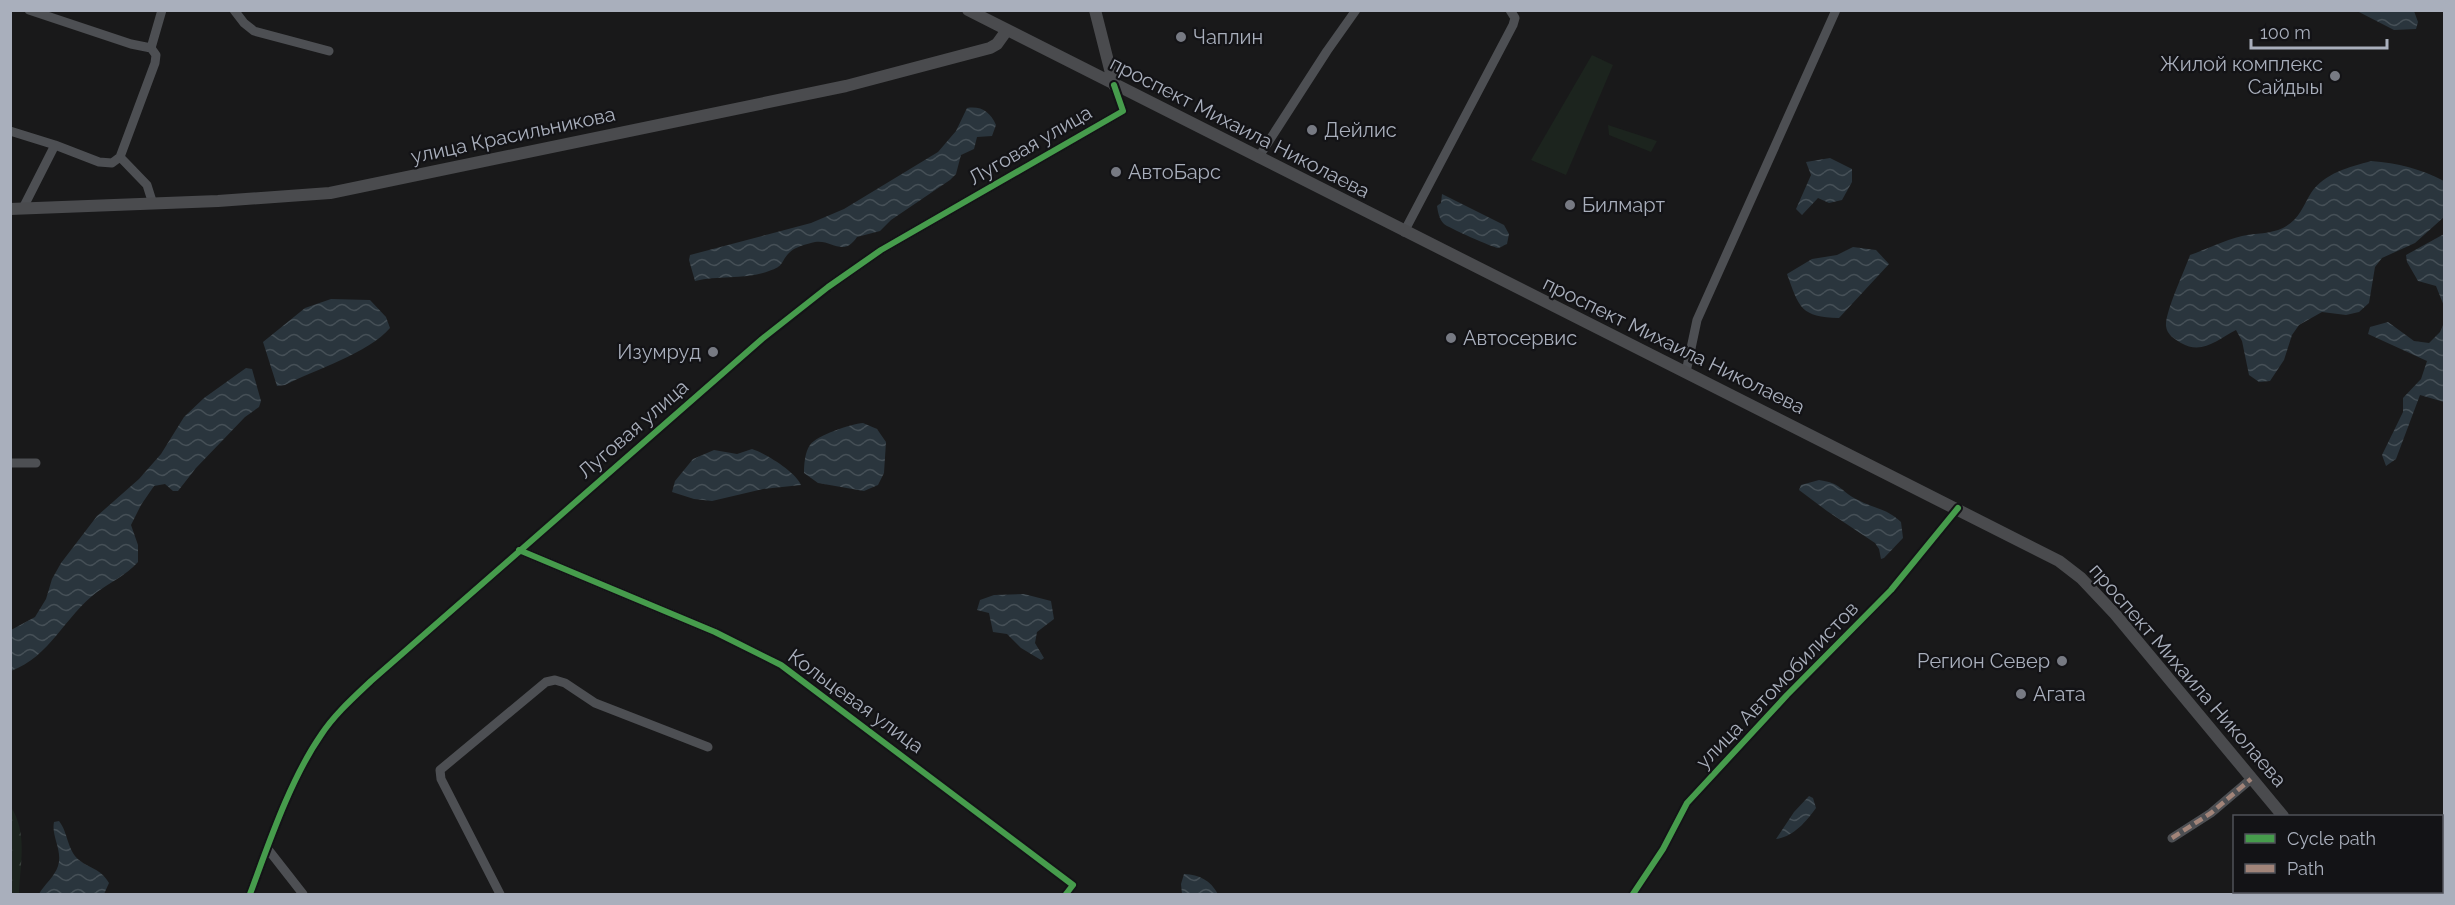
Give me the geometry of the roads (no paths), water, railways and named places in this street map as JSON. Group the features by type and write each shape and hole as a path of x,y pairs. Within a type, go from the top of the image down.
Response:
{"main road":[{"name":"проспект Михаила Николаева","path":"968,10 1404,232 2045,552 2081,578 2115,614 2282,815"},
{"path":"1095,10 1114,85"},
{"name":"улица Красильникова","path":"17,208 302,196 351,189 846,86 990,48 998,44 1007,30"}],"street":[{"path":"10,131 99,162 112,163 120,156 155,63 156,55 151,48 131,44 49,14 29,10"},
{"path":"151,48 162,10"},
{"path":"234,10 254,31 329,51"},
{"path":"1258,158 1356,10"},
{"path":"1404,232 1513,25 1515,18 1510,10"},
{"path":"1686,372 1698,320 1836,10"},
{"name":"Луговая улица","path":"250,894 302,767 321,735 343,707 519,550 762,339 828,287 881,250 1123,111 1114,85"},
{"path":"17,208 55,145"},
{"path":"120,156 147,185 153,204"},
{"path":"10,463 36,463"},
{"name":"улица Автомобилистов","path":"1633,894 1663,849 1687,803 1787,695 1891,590 1958,508"},
{"name":"Кольцевая улица","path":"519,550 715,632 781,665 1073,885 1066,894"},
{"path":"500,894 441,779 440,770 546,682 555,680 565,683 595,703 708,747"},
{"path":"2172,838 2211,813 2251,779"},
{"path":"267,848 303,894"}],"water":[{"path":"2357,11 2414,11 2418,22 2416,29 2394,30"},
{"path":"967,108 981,109 991,117 996,125 992,136 977,137 974,149 961,155 956,174 950,180 891,220 880,231 857,237 852,243 842,247 821,242 801,246 791,251 778,267 760,274 695,281 689,260 690,255 811,223 844,209 938,152 956,131"},
{"path":"1830,158 1852,169 1852,182 1842,200 1829,203 1818,198 1802,215 1796,209 1811,175 1806,162"},
{"path":"2371,161 2409,167 2444,181 2444,217 2415,243 2382,258 2375,267 2369,303 2359,312 2346,315 2322,312 2299,325 2292,335 2284,360 2270,381 2259,382 2249,375 2242,341 2236,330 2203,347 2181,343 2170,334 2166,326 2169,311 2190,255 2236,238 2283,228 2297,217 2311,193 2323,180 2338,172"},
{"path":"1442,194 1504,225 1509,234 1507,244 1499,248 1495,247 1444,224 1437,206 1441,203"},
{"path":"2444,234 2444,306 2436,286 2418,281 2407,262 2406,255"},
{"path":"1853,247 1876,250 1889,264 1839,318 1809,313 1799,303 1787,274 1812,259 1837,255"},
{"path":"331,299 370,300 386,317 390,328 381,337 355,353 285,385 277,386 263,342 305,308"},
{"path":"2388,322 2414,341 2429,343 2440,332 2444,323 2444,402 2420,395 2396,459 2386,466 2382,455 2403,412 2403,398 2421,379 2427,361 2368,334 2370,327"},
{"path":"246,368 252,369 261,401 259,407 245,417 196,468 178,491 173,491 165,484 154,486 131,525 138,545 138,562 86,602 36,656 25,665 11,671 11,630 35,617 46,599 52,579 61,563 97,516 139,479 161,454 184,417 204,398"},
{"path":"863,423 877,429 886,442 884,473 878,485 864,491 818,483 804,473 807,451 814,441 851,425"},
{"path":"752,449 780,464 793,474 801,485 763,489 712,501 694,499 672,492 675,481 693,459 714,450 737,454"},
{"path":"1819,480 1832,483 1852,497 1886,511 1901,522 1903,538 1881,559 1875,543 1799,490 1801,485"},
{"path":"1024,594 1051,601 1054,619 1037,632 1035,643 1044,658 1041,660 1021,648 1007,634 993,632 989,613 977,610 980,600 994,595"},
{"path":"1809,796 1813,798 1816,808 1793,832 1776,839 1794,812"},
{"path":"59,821 75,856 102,874 109,883 104,894 39,894 58,866 59,855 54,822"},
{"path":"1184,874 1204,879 1218,894 1182,894 1181,884"}],"place":[{"name":"Чаплин","path":"1181,37"},
{"name":"Жилой комплекс Сайдыы","path":"2335,76"},
{"name":"Дейлис","path":"1312,130"},
{"name":"АвтоБарс","path":"1116,172"},
{"name":"Билмарт","path":"1570,205"},
{"name":"Автосервис","path":"1451,338"},
{"name":"Изумруд","path":"713,352"},
{"name":"Регион Север","path":"2062,661"},
{"name":"Агата","path":"2021,694"}]}
